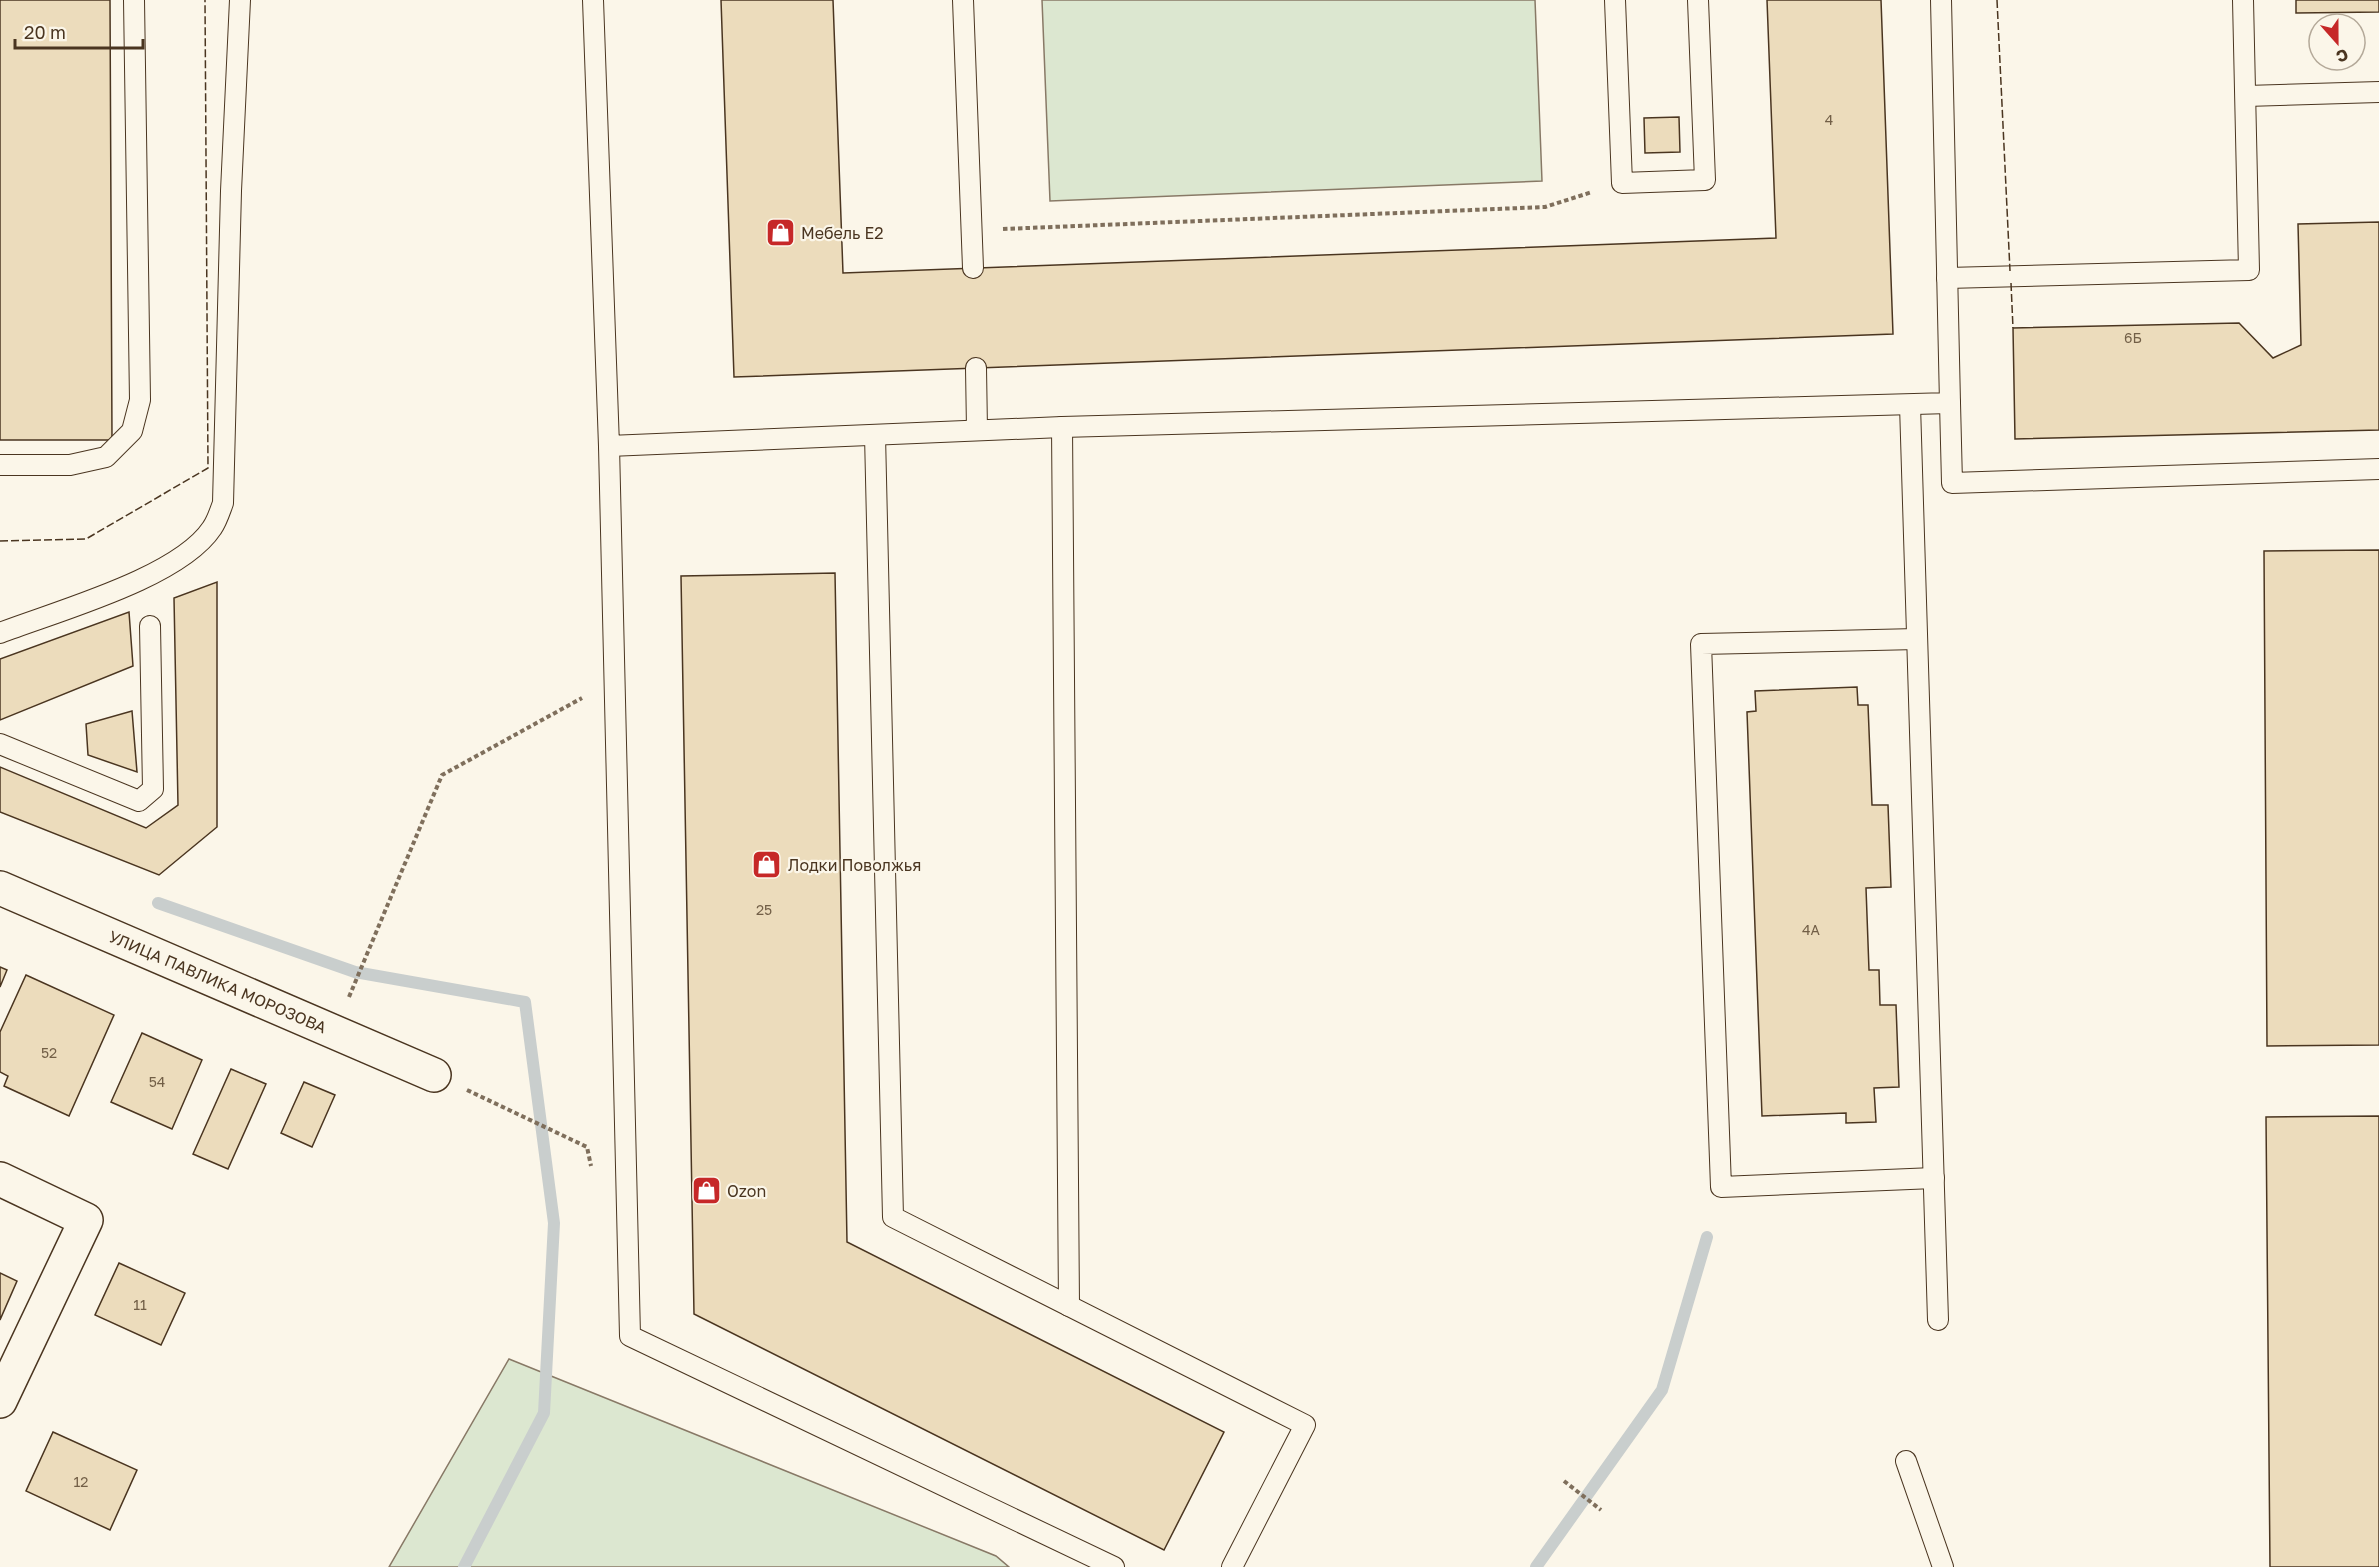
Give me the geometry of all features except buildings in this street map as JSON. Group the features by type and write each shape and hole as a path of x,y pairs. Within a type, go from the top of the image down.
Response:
{"street":[{"name":"УЛИЦА ПАВЛИКА МОРОЗОВА","path":"0,888 434,1075"},
{"path":"0,1179 86,1220 0,1401"}],"lane":[{"path":"0,465 70,465 106,457 132,431 140,400 134,0"},
{"path":"0,633 168,568 196,547 212,528 223,503 231,191 240,0"},
{"path":"593,0 609,446 630,1336 1114,1567"},
{"path":"963,0 973,268"},
{"path":"1615,0 1622,183 1705,180 1698,0"},
{"path":"1941,0 1952,483 2379,469"},
{"path":"1947,278 2249,270 2243,0"},
{"path":"2246,96 2379,92"},
{"path":"976,368 978,430"},
{"path":"609,446 1062,427 1950,403"},
{"path":"1910,405 1938,1320"},
{"path":"1062,427 1069,1306"},
{"path":"875,435 893,1217 1305,1425 1232,1567"},
{"path":"0,744 139,801 153,789 150,626"},
{"path":"1917,639 1701,644 1721,1187 1934,1178"},
{"path":"1906,1461 1943,1567"}],"path":[{"path":"972,230 1545,207 1622,183"},
{"path":"335,1032 442,775 614,680"},
{"path":"434,1075 587,1147 592,1169"},
{"path":"1564,1481 1602,1510"}],"green space":[{"path":"1042,0 1535,0 1542,181 1050,201"},
{"path":"509,1359 996,1556 1009,1567 389,1567"}],"waterway":[{"path":"158,903 355,972 525,1002 554,1223 544,1413 464,1567"},
{"path":"1536,1567 1662,1390 1707,1237"}],"fence":[{"path":"0,541 86,539 208,468 205,0"},
{"path":"1997,0 2010,271"},
{"path":"2011,283 2013,328"}],"place":[{"name":"Мебель Е2","path":"780,233"},
{"name":"Лодки Поволжья","path":"767,865"},
{"name":"Ozon","path":"706,1191"}]}
